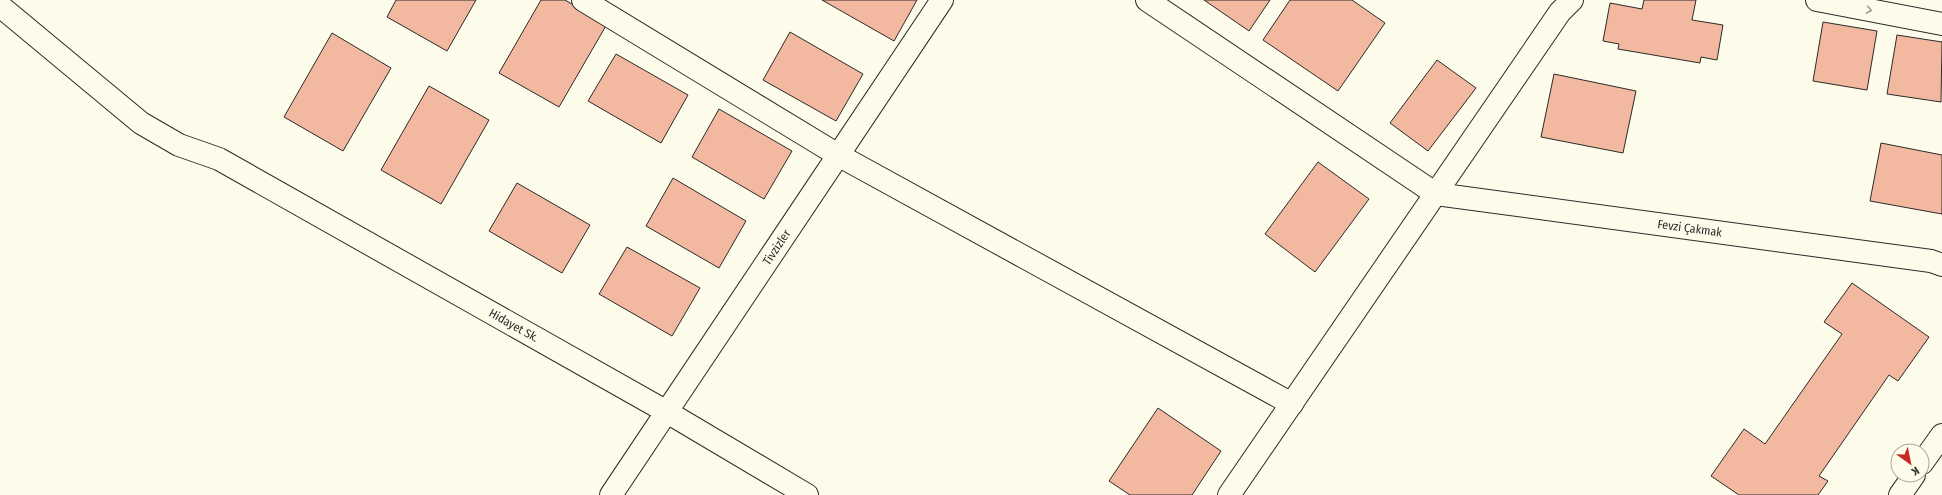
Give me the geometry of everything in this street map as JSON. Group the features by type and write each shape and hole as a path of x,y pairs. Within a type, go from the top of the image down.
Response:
{"street":[{"path":"583,0 838,155 1292,404"},
{"name":"Tivzizler","path":"611,495 942,0"},
{"path":"1147,0 1436,194"},
{"path":"1229,495 1560,12 1572,0"},
{"path":"1817,0 1942,24"},
{"name":"Hidayet Sk.","path":"0,6 141,123 179,145 218,159 667,412 807,495"},
{"name":"Fevzi Çakmak","path":"1436,194 1923,260 1942,265"},
{"path":"1930,452 1942,435"},
{"path":"1900,495 1908,483"}],"building":[{"path":"396,0 476,0 447,51 387,17"},
{"path":"541,0 565,0 607,24 559,107 499,73"},
{"path":"822,0 917,0 894,41"},
{"path":"1204,0 1270,0 1249,31"},
{"path":"1290,0 1352,0 1385,23 1338,91 1263,40"},
{"path":"1644,0 1696,0 1692,20 1723,25 1717,60 1701,57 1700,63 1618,49 1619,44 1603,41 1610,3 1642,9"},
{"path":"1823,22 1877,31 1867,90 1813,81"},
{"path":"790,32 863,74 836,121 763,80"},
{"path":"332,33 391,68 343,151 284,117"},
{"path":"1897,35 1942,42 1941,102 1887,94"},
{"path":"616,54 688,95 661,143 588,101"},
{"path":"1437,60 1476,88 1428,151 1390,123"},
{"path":"1554,74 1636,91 1623,153 1541,137"},
{"path":"429,86 489,120 441,204 381,170"},
{"path":"719,109 792,151 764,199 692,157"},
{"path":"1881,143 1942,155 1942,214 1870,201"},
{"path":"1318,162 1369,199 1315,272 1265,234"},
{"path":"673,178 746,221 719,268 646,226"},
{"path":"517,183 590,225 562,273 489,231"},
{"path":"627,247 700,288 672,336 599,294"},
{"path":"1852,283 1929,337 1898,381 1889,375 1819,476 1828,481 1818,495 1739,495 1711,476 1744,429 1765,444 1842,334 1824,322"},
{"path":"1158,408 1221,451 1192,495 1130,495 1109,481"}]}
